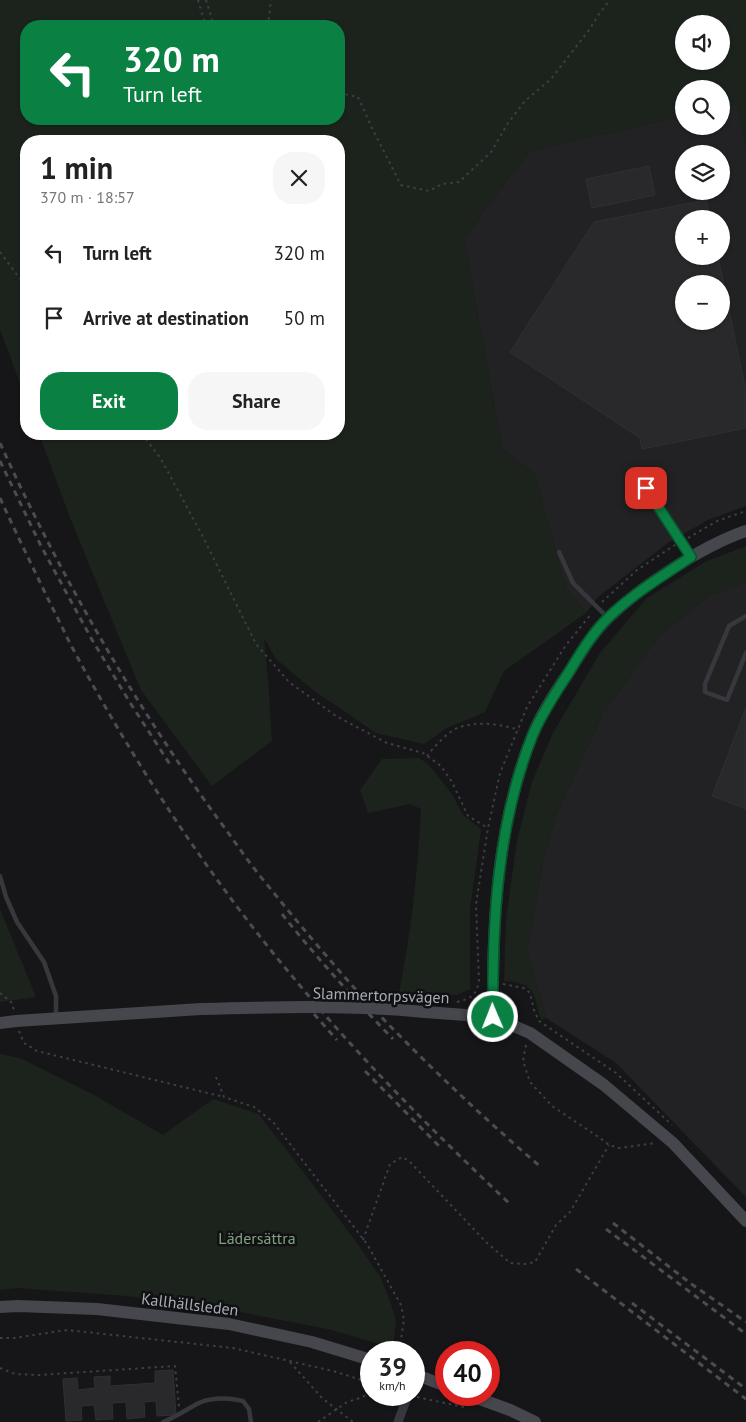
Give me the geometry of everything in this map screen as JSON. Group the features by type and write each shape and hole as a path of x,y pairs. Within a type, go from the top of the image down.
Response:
{"street":[{"path":"493,1017 493,945 498,879 507,822 533,733 555,693 583,650 608,618 648,585 691,557 746,531"},
{"name":"Slammertorpsvägen","path":"0,1023 15,1016 56,1018 201,1009 328,1008 493,1017 530,1033 604,1085 674,1143 746,1221"},
{"name":"Kallhällsleden","path":"0,1307 97,1309 229,1324 312,1342 360,1357"},
{"path":"398,1422 407,1406"},
{"path":"499,1406 535,1422"}],"lane":[{"path":"642,482 691,557"},
{"path":"559,552 573,583 608,618"},
{"path":"746,616 729,626 705,684 705,692 727,700 746,653"},
{"path":"0,876 16,922 44,962 56,996 56,1018"},
{"path":"163,1422 200,1402 228,1398 244,1401 249,1409 251,1422"}],"path":[{"path":"198,0 204,20"},
{"path":"206,0 212,20"},
{"path":"269,20 271,0"},
{"path":"345,94 358,97 401,185 429,191 442,184 459,182 491,152 508,123 525,101 551,79 610,0"},
{"path":"0,252 20,279"},
{"path":"147,440 161,459 204,537 256,644 289,682 336,716 387,743 423,753 441,766 452,782 468,816 488,828 476,904 478,982 476,993 468,999 455,1002"},
{"path":"427,756 435,745 458,727 480,723 511,727 533,733"},
{"path":"0,993 11,1002 24,1043 37,1052 224,1097 254,1107 273,1122 363,1240 401,1305 404,1320 401,1341"},
{"path":"530,1033 526,1042 523,1061 530,1082 552,1106 609,1145 619,1148 656,1143 674,1143"},
{"path":"216,1077 224,1097"},
{"path":"363,1240 390,1164 402,1157 409,1161 486,1242 510,1263 525,1264 535,1262 556,1225 570,1212 609,1145"},
{"path":"0,1338 14,1338 67,1330 233,1348 334,1371 360,1379"},
{"path":"290,1361 322,1398 353,1422"},
{"path":"0,1368 15,1374 39,1376 175,1366 180,1414"},
{"path":"318,1422 347,1402 360,1398"},
{"path":"425,1399 469,1408"}],"shaded area":[{"path":"738,104 746,148 746,506 708,520 669,542 598,597 586,613 566,589 535,475 502,448 464,238 529,151 675,118 675,135 730,135 730,106"},
{"path":"746,582 746,1197 616,1063 546,1018 527,952 544,857 556,815 603,713 659,636 710,595"}],"green space":[{"path":"0,0 746,0 746,148 738,104 730,106 730,80 675,80 675,118 529,151 464,238 502,448 535,475 566,589 586,613 504,671 485,712 447,728 424,744 376,733 313,690 276,659 264,638 272,741 212,786 141,690 72,523 41,440 345,440 345,135 20,135 20,384 0,329"},
{"path":"746,546 746,582 710,595 659,636 603,713 556,815 544,857 527,952 546,1018 541,1020 534,996 528,987 504,981 506,918 517,841 532,782 553,733 600,653 647,598 705,562"},
{"path":"419,758 428,764 452,794 462,814 481,829 470,909 470,989 457,995 399,993 413,902 421,809 410,804 368,813 360,790 382,759"},
{"path":"0,909 36,997 0,1002"},
{"name":"Lädersättra","path":"0,1054 20,1058 96,1096 163,1135 213,1099 258,1114 354,1239 381,1278 396,1321 394,1341 369,1341 328,1329 204,1305 127,1296 18,1288 0,1290"}],"building":[{"path":"649,166 655,195 592,208 586,179"},
{"path":"706,200 708,210 675,210 675,265 720,265 722,275 675,275 675,330 730,330 730,314 746,392 746,428 642,449 640,438 510,352 594,222"},
{"path":"746,708 746,809 712,796"},
{"path":"173,1370 176,1415 157,1416 156,1401 144,1402 145,1417 127,1419 126,1402 112,1403 113,1419 96,1420 94,1405 81,1406 82,1420 66,1421 63,1379 77,1378 78,1390 95,1388 94,1377 110,1376 110,1386 155,1383 155,1371"}],"railway":[{"path":"0,443 47,541 127,683 187,775 253,867 366,1001 452,1087 542,1168"},
{"path":"0,461 41,546 91,638 171,766"},
{"path":"0,498 68,639 97,693 149,779 205,863 265,943 322,1012 374,1069 511,1205"},
{"path":"282,914 336,978 393,1039"},
{"path":"314,1014 337,1040"},
{"path":"365,1071 439,1146"},
{"path":"613,1223 690,1283 746,1322"},
{"path":"606,1229 746,1334"},
{"path":"576,1269 746,1399"},
{"path":"632,1303 746,1389"}],"route":[{"path":"493,1017 493,945 498,879 507,822 533,733 555,693 583,650 608,618 648,585 691,557 646,488"}]}
